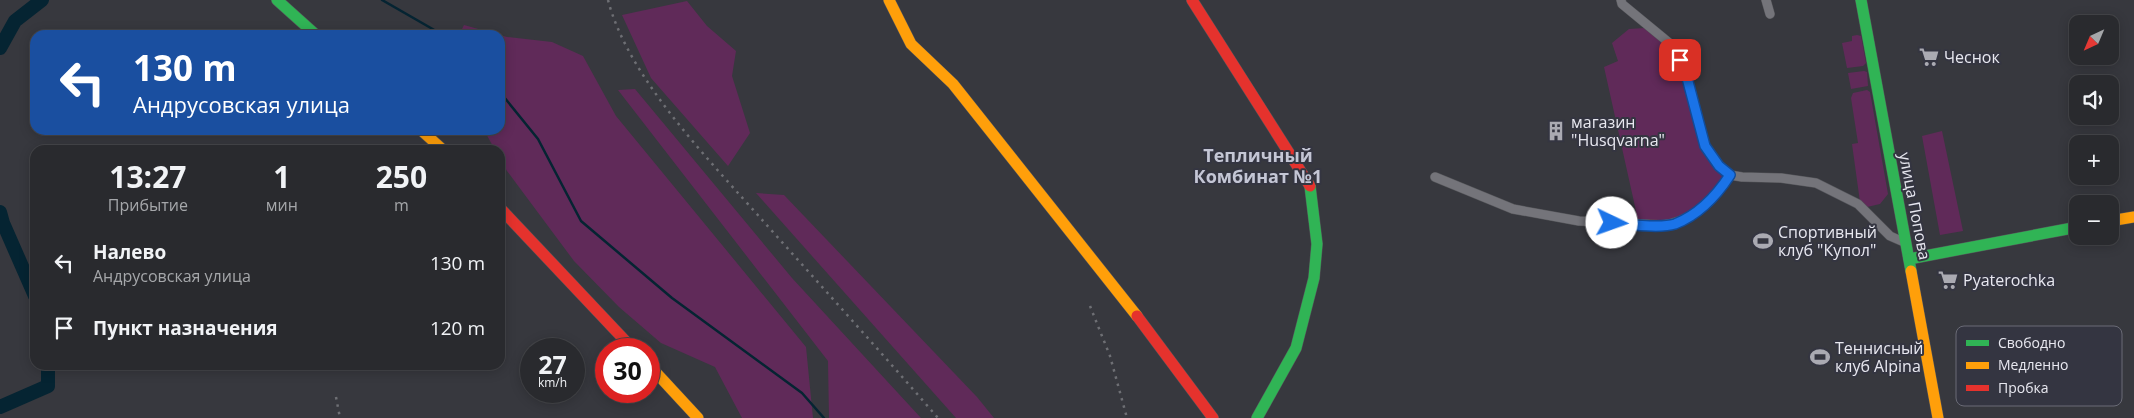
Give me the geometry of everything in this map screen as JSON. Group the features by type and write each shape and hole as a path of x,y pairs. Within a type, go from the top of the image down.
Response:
{"street":[{"path":"277,0 310,30"},
{"path":"889,0 911,44 954,84 1164,351 1213,418"},
{"path":"1192,0 1311,187 1316,244 1314,278 1296,348 1257,418"},
{"path":"1621,0 1622,4 1673,46 1686,74 1705,146 1719,166 1730,175 1781,178 1816,184 1858,204 1890,236 1906,244"},
{"path":"1766,0 1770,14"},
{"name":"улица Попова","path":"1861,0 1938,418"},
{"path":"427,135 438,145"},
{"path":"1435,177 1513,209 1579,221 1661,225 1674,224 1698,210 1719,192 1730,175"},
{"path":"505,213 623,338"},
{"path":"2119,220 2134,217"},
{"path":"1909,259 2069,229"},
{"path":"660,378 698,418"}],"shaded area":[{"path":"687,1 707,26 736,51 732,76 750,133 728,166 651,78 622,15"},
{"path":"464,25 482,30 462,30"},
{"path":"1645,28 1670,48 1682,75 1701,147 1726,177 1709,197 1694,210 1678,219 1670,221 1638,220 1604,67 1618,61 1612,43 1629,29"},
{"path":"505,36 552,42 583,56 616,116 806,347 813,418 742,418 715,367 661,343 660,338 655,338 619,307 574,261 507,171 505,168 505,145 492,145 487,135 505,135"},
{"path":"1852,36 1861,36 1866,63 1863,66 1847,68 1842,43 1852,41"},
{"path":"1867,72 1868,86 1851,89 1848,73"},
{"path":"635,89 792,278 921,418 829,418 828,361 618,90"},
{"path":"1867,90 1870,92 1888,194 1880,204 1867,207 1860,202 1852,144 1858,143 1851,98 1853,93"},
{"path":"1942,131 1963,231 1940,235 1922,136"},
{"path":"756,193 784,195 977,397 994,418 956,418"}],"waterway":[{"path":"0,48 15,21 42,0"},
{"path":"382,0 434,30"},
{"path":"505,98 538,139 581,221 672,298 802,393 824,418"},
{"path":"0,212 30,285"},
{"path":"0,407 48,386 48,370"}],"railway":[{"path":"608,0 618,29 633,59 652,89 674,118 720,173 938,418"},
{"path":"1090,306 1110,356 1127,418"},
{"path":"336,397 340,418"}],"traffic: fast":[{"path":"277,0 310,30"},
{"path":"1861,0 1911,271"},
{"path":"1257,418 1296,348 1314,278 1317,244 1310,186"},
{"path":"1909,259 2069,229"}],"traffic: slow":[{"path":"889,0 911,44 953,84 1137,316"},
{"path":"426,135 438,145"},
{"path":"2119,220 2134,217"},
{"path":"1911,271 1938,418"},
{"path":"660,377 698,418"}],"traffic: jam":[{"path":"1192,0 1310,186"},
{"path":"505,213 623,338"},
{"path":"1137,316 1213,418"}],"place":[{"name":"Чеснок","path":"1929,57"},
{"name":"магазин \"Husqvarna\"","path":"1556,131"},
{"name":"Спортивный клуб \"Купол\"","path":"1763,241"},
{"name":"Pyaterochka","path":"1948,280"},
{"name":"Теннисный клуб Alpina","path":"1820,357"}],"district":[{"name":"Тепличный Комбинат №1","path":"1258,166"}],"route":[{"path":"1612,223 1674,224 1698,210 1719,192 1730,175 1719,166 1705,146 1686,74 1680,60"}]}
